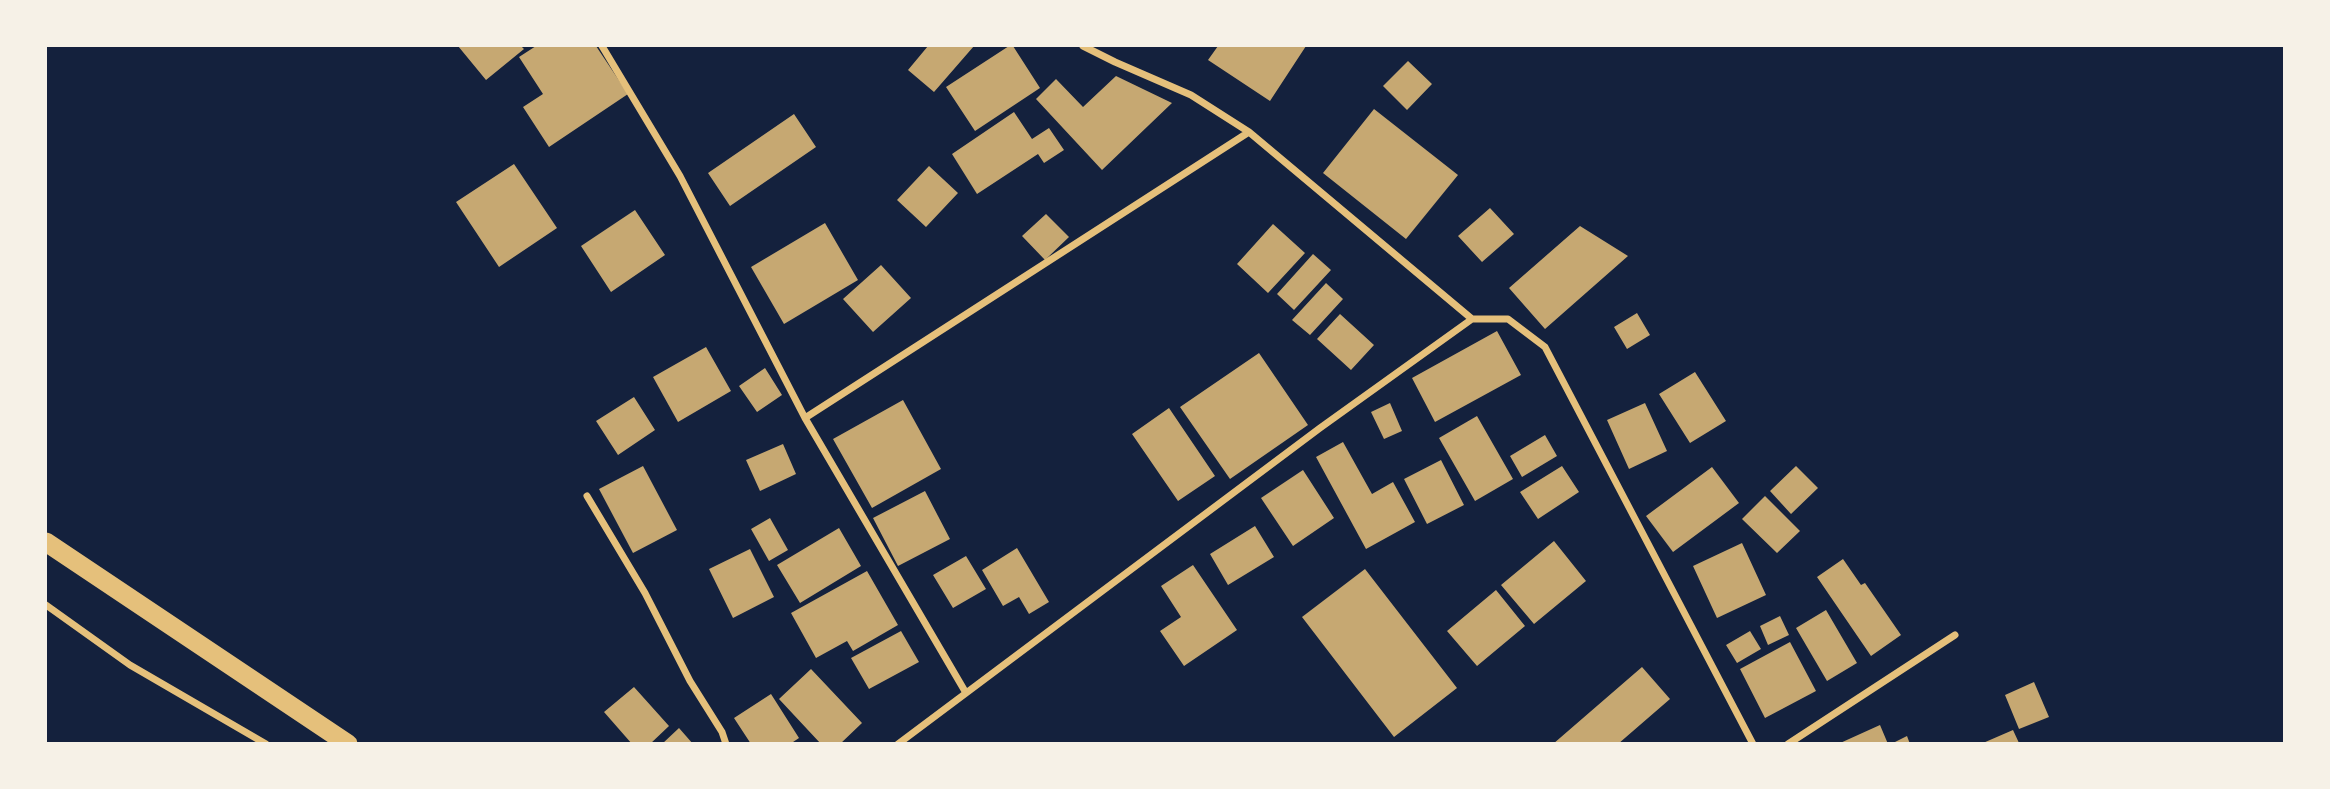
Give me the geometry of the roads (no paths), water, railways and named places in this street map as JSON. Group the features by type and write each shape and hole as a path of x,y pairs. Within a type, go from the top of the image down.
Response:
{"highway":[{"path":"46,542 348,744"}],"street":[{"path":"603,46 680,176 805,418 966,693"},
{"path":"1083,46 1191,95 1249,132 1472,319"},
{"path":"805,418 1249,132"},
{"path":"898,744 1320,428 1472,319 1508,319 1545,347 1753,744"},
{"path":"587,496 645,593 690,681 722,732 726,744"},
{"path":"46,605 130,665 266,744"},
{"path":"1788,744 1955,635"}]}
